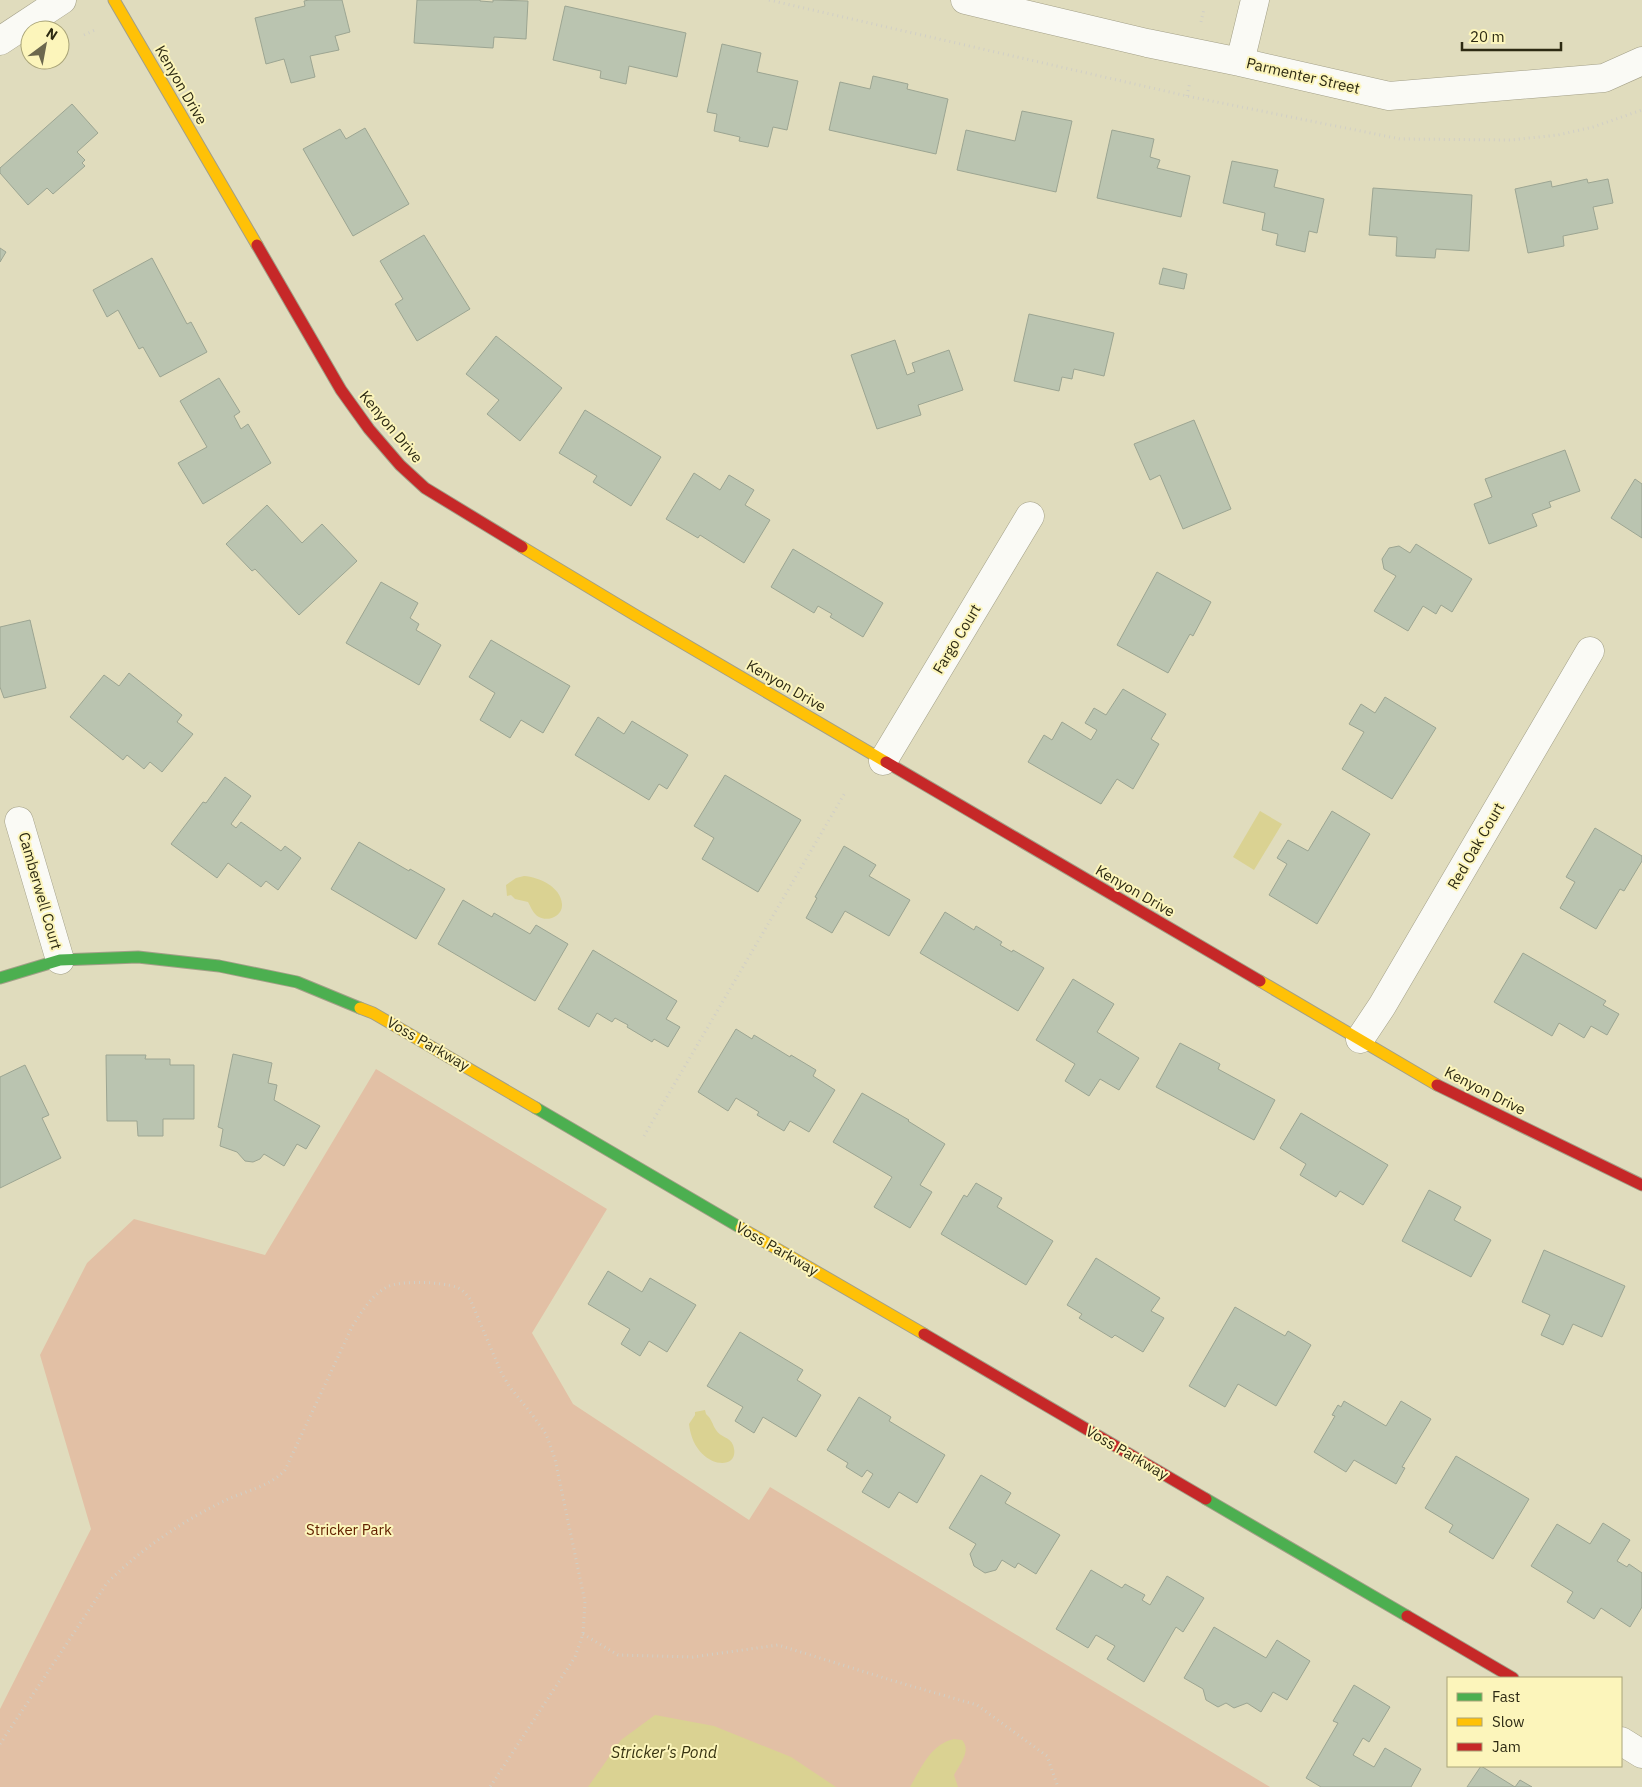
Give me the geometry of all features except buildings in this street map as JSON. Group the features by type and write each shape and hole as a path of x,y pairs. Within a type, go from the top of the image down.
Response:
{"street":[{"path":"0,41 62,0"},
{"name":"Kenyon Drive","path":"114,0 341,390 369,429 400,465 425,488 883,761 1450,1092 1642,1185"},
{"name":"Parmenter Street","path":"965,0 1148,43 1389,96 1604,78 1642,61"},
{"path":"1240,62 1255,0"},
{"name":"Fargo Court","path":"883,761 1030,516"},
{"name":"Red Oak Court","path":"1360,1039 1382,1006 1590,651"},
{"name":"Camberwell Court","path":"19,821 60,960"},
{"name":"Voss Parkway","path":"0,978 60,960 138,957 219,966 297,982 373,1013 1511,1677"},
{"path":"1622,1742 1642,1754"}],"path":[{"path":"641,1141 846,791"},
{"path":"0,1744 107,1583 120,1570 144,1550 188,1520 225,1500 272,1481 285,1470 352,1327 369,1302 389,1286 408,1283 431,1283 455,1287 462,1290 470,1299 500,1372 546,1434 555,1458 586,1602 583,1634 575,1657 490,1787"},
{"path":"583,1634 618,1655 693,1657 778,1645 977,1705 1047,1756 1058,1787"}],"green space":[{"name":"Stricker Park","path":"376,1069 607,1209 532,1333 573,1404 749,1520 770,1487 1270,1787 0,1787 0,1709 91,1529 40,1355 87,1263 134,1219 265,1255"}],"water":[{"path":"1260,811 1282,824 1254,870 1233,857"},
{"path":"524,876 536,878 548,884 558,893 561,898 562,908 558,915 547,919 539,917 532,910 528,902 515,899 511,895 507,896 506,885 516,878"},
{"path":"705,1410 718,1432 730,1440 733,1445 734,1454 731,1460 725,1463 708,1458 699,1451 693,1439 689,1424 695,1412"},
{"name":"Stricker's Pond","path":"655,1715 714,1726 791,1757 836,1787 588,1787 621,1740"},
{"path":"954,1739 962,1740 966,1749 964,1758 954,1775 958,1787 910,1787 933,1751"}],"traffic: fast":[{"path":"0,978 60,960 138,957 219,966 297,982 360,1008"},
{"path":"536,1108 741,1228"},
{"path":"1206,1499 1407,1616"}],"traffic: slow":[{"path":"114,0 257,245"},
{"path":"522,547 886,762"},
{"path":"1260,981 1437,1085"},
{"path":"360,1008 373,1013 536,1108"},
{"path":"741,1228 924,1334"}],"traffic: jam":[{"path":"257,245 341,390 369,429 400,465 425,488 522,547"},
{"path":"886,762 1260,981"},
{"path":"1437,1085 1642,1185"},
{"path":"924,1334 1206,1499"},
{"path":"1407,1616 1511,1677"}]}
